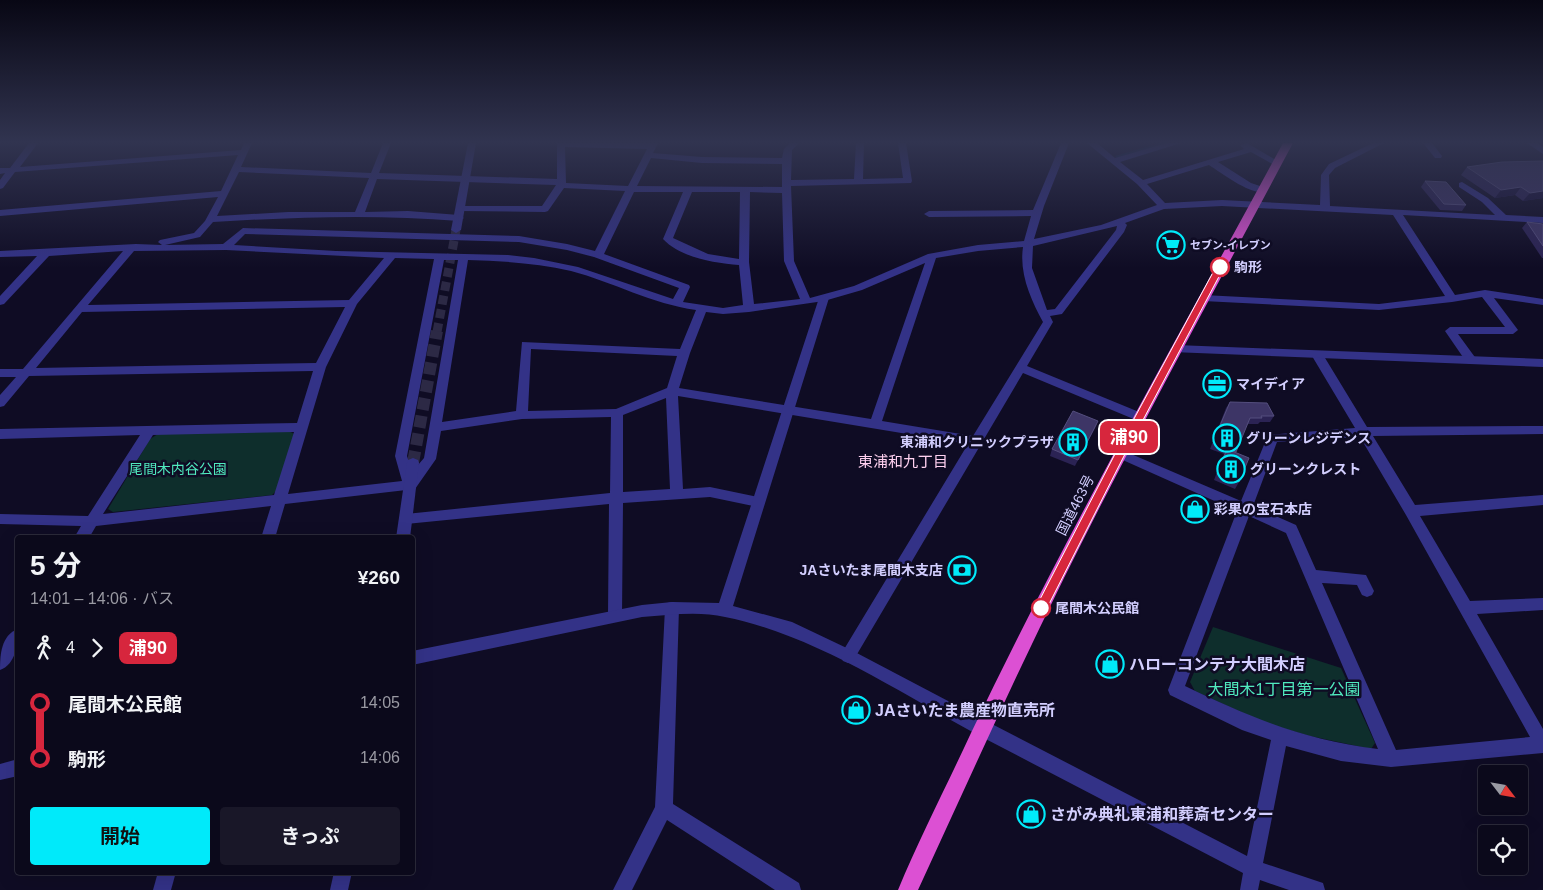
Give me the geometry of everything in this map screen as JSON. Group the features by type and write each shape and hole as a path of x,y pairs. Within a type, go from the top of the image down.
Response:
{"highway":[{"name":"国道463号","path":"908,890 982,728 1058,574 1140,416 1266,185"}],"street":[{"path":"0,403 131,248 198,235 204,231 212,219 227,185"},
{"path":"359,214 371,185"},
{"path":"456,230 465,185"},
{"path":"461,208 545,209 559,185"},
{"path":"576,185 632,190 745,191 809,185"},
{"path":"598,255 635,185"},
{"path":"848,656 1048,322 1043,314 1027,268 1027,244 1048,185"},
{"path":"1142,185 1163,206"},
{"path":"1247,185 1263,190"},
{"path":"1325,185 1325,209"},
{"path":"1463,185 1486,200 1504,219"},
{"path":"788,186 789,261 806,302"},
{"path":"688,190 668,239 683,249 702,257 721,261 744,262"},
{"path":"745,191 744,262 749,309"},
{"path":"0,213 222,194"},
{"path":"0,254 131,248 226,247 392,255 508,258 553,264 589,273 676,304 723,311 806,302 824,298 858,288 932,256 978,248 1027,244 1119,222 1163,206 1192,204 1254,205 1504,219 1541,223"},
{"path":"929,214 1038,213"},
{"path":"212,219 359,214 408,214 459,218"},
{"path":"1397,214 1452,299"},
{"path":"1043,314 1058,312 1121,230 1122,225 1119,222"},
{"path":"226,247 243,232 518,239 567,247 598,255 685,287 676,304"},
{"path":"0,302 46,253"},
{"path":"269,535 320,367 352,303 392,255"},
{"path":"410,486 401,456 440,256"},
{"path":"875,425 932,256"},
{"path":"0,519 91,521 410,486 430,458 463,257"},
{"path":"1203,298 1379,307 1452,299 1484,293 1543,302"},
{"path":"1471,360 1450,331 1513,330 1484,293"},
{"path":"724,610 824,298"},
{"path":"80,309 352,303"},
{"path":"677,494 672,391 684,353 702,309"},
{"path":"522,415 526,346 684,353"},
{"path":"1176,349 1318,356 1543,363"},
{"path":"1318,356 1364,432 1411,511 1543,744 1390,759 1341,753 1280,736 1248,724 1176,690 1272,438 1364,432 1543,430"},
{"path":"0,373 320,367"},
{"path":"1021,368 1140,416"},
{"path":"435,427 522,415 617,413 672,391 976,441"},
{"path":"615,615 617,413"},
{"path":"0,434 302,427"},
{"path":"83,535 150,430"},
{"path":"1120,454 1291,529 1390,759"},
{"path":"403,535 413,463"},
{"path":"406,519 615,498 710,492 758,502"},
{"path":"1411,511 1543,500"},
{"path":"1311,576 1361,579 1367,592"},
{"path":"1465,608 1543,604"},
{"path":"622,890 664,808 672,608"},
{"path":"415,657 615,615 672,608 724,610 786,627 848,656 982,728 1254,869 1316,890"},
{"path":"0,663 15,640"},
{"path":"1250,890 1280,736"},
{"path":"0,772 15,768"},
{"path":"664,808 792,890"},
{"path":"162,890 166,875"},
{"path":"339,890 342,875"}],"green space":[{"name":"尾間木内谷公園","path":"289,431 294,434 278,489 272,495 113,512 108,509 150,439 158,434"},
{"name":"大間木1丁目第一公園","path":"1213,627 1341,668 1375,743 1371,749 1310,736 1265,723 1195,691 1190,682"}],"building":[{"path":"1428,185 1448,185 1466,205 1444,204"},
{"path":"1493,185 1543,185 1543,191 1530,193 1521,187 1501,190"},
{"path":"1527,222 1543,224 1543,246"},
{"path":"1230,402 1267,403 1274,416 1250,418 1236,452 1213,442"},
{"name":"東浦和クリニックプラザ","path":"1073,411 1098,421 1078,460 1052,449"},
{"name":"グリーンクレスト","path":"1227,449 1249,458 1239,482 1217,474"}],"tunnel":[{"path":"437,332 456,230"},
{"path":"413,463 437,331"}],"bus line":[{"name":"浦90","path":"1041,608 1120,454 1220,267"}],"place":[{"name":"セブン-イレブン","path":"1171,245"},
{"name":"駒形","path":"1220,267"},
{"name":"マイディア","path":"1217,384"},
{"name":"グリーンレジデンス","path":"1227,438"},
{"name":"東浦和クリニックプラザ","path":"1073,442"},
{"name":"グリーンクレスト","path":"1231,469"},
{"name":"彩果の宝石本店","path":"1195,509"},
{"name":"JAさいたま尾間木支店","path":"962,570"},
{"name":"尾間木公民館","path":"1041,608"},
{"name":"ハローコンテナ大間木店","path":"1110,664"},
{"name":"JAさいたま農産物直売所","path":"856,710"},
{"name":"さがみ典礼東浦和葬斎センター","path":"1031,814"}],"district":[{"name":"東浦和九丁目","path":"903,461"}]}
